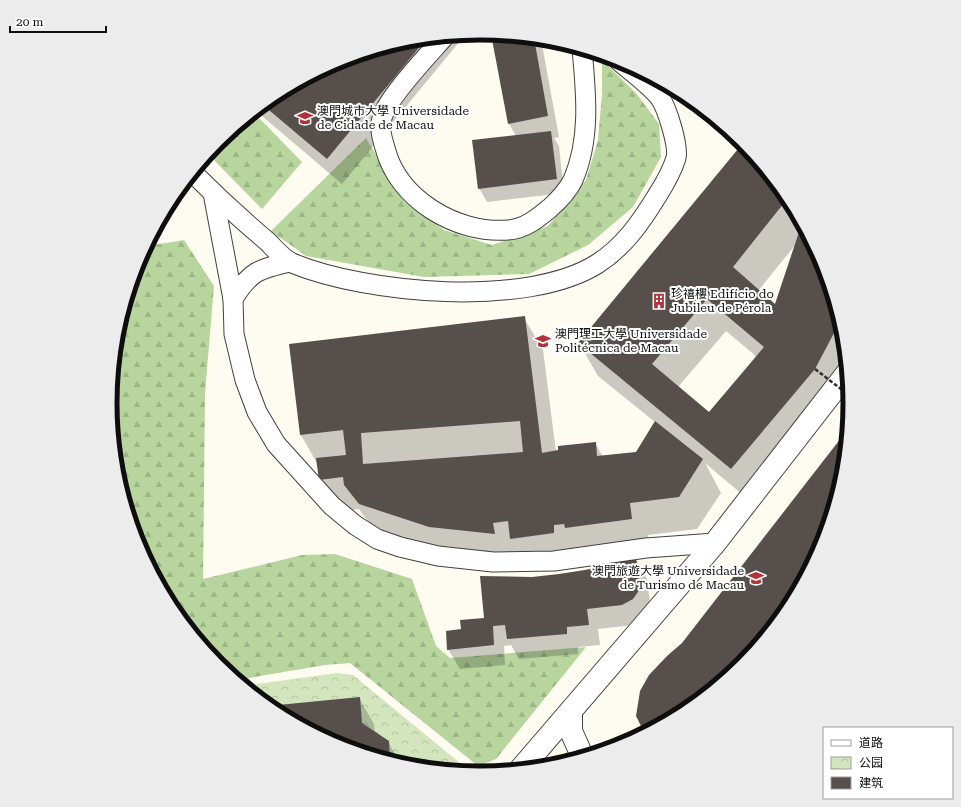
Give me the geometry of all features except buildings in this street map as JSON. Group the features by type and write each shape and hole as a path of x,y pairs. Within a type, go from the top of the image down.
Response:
{"street":[{"path":"525,764 715,543 843,379"},
{"path":"570,712 571,731 582,753"}],"lane":[{"path":"439,42 390,101 382,118 381,133 387,158 395,174 406,188 424,205 472,228 509,230 533,222 562,198 573,180 582,150 587,102 583,54"},
{"path":"197,177 290,262 358,282 455,292 515,290 568,278 598,264 625,242 643,219 663,187 676,156 670,118 659,97 633,74"},
{"path":"213,193 233,299 234,334 245,380 257,412 276,444 332,506 355,525 377,539 438,556 493,562 554,562 646,548 715,543"},
{"path":"233,299 244,281 264,268 290,262"}],"path":[{"path":"815,369 843,391"}],"green space":[{"path":"602,61 636,93 659,124 661,157 633,207 588,245 529,274 424,277 306,256 271,231 366,138 405,202 444,230 492,245 548,226 586,180 598,140 602,94"},
{"path":"257,117 302,162 262,209 212,158 223,146"},
{"path":"184,240 214,286 205,393 203,579 302,555 335,554 412,579 436,646 450,658 586,647 496,759 478,766 350,663 325,665 243,679 223,661 207,643 178,605 154,564 136,520 129,498 124,474 118,427 118,380 124,333 129,309 136,287 153,245"},
{"path":"337,673 353,675 464,766 433,764 410,760 386,755 364,748 320,730 279,706 251,685"}],"place":[{"name":"澳門城市大學 Universidade de Cidade de Macau","path":"305,118"},
{"name":"珍禧樓 Edifício do Jubileu de Pérola","path":"659,301"},
{"name":"澳門理工大學 Universidade Politécnica de Macau","path":"543,341"},
{"name":"澳門旅遊大學 Universidade de Turismo de Macau","path":"756,578"}]}
